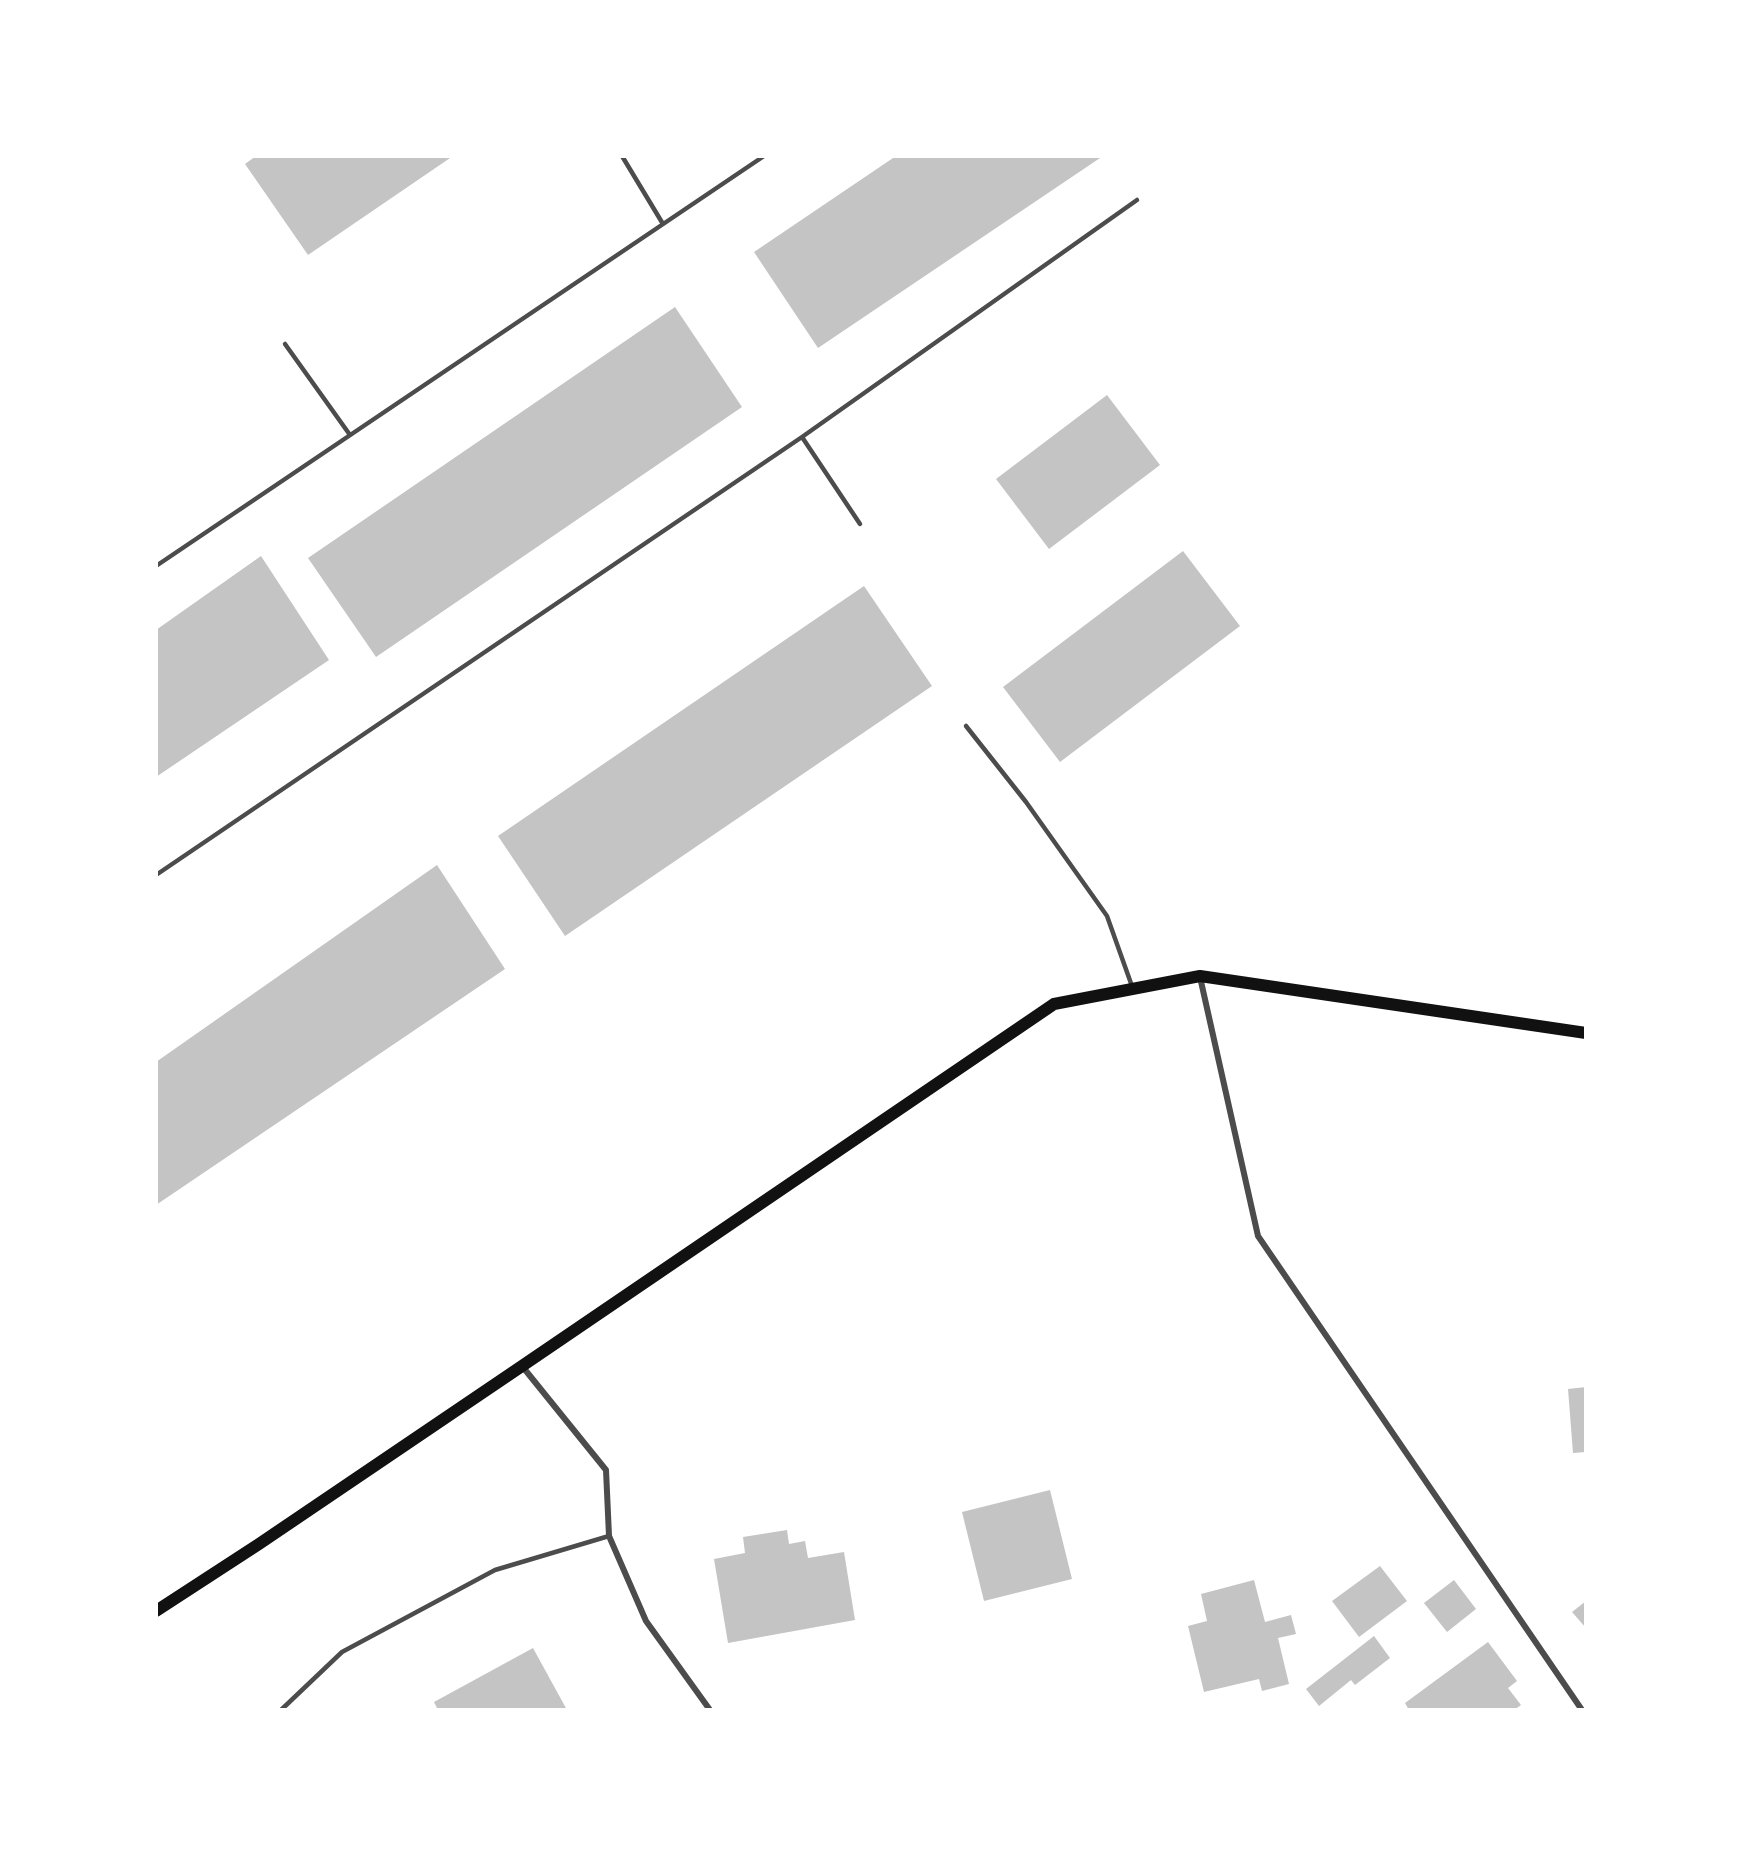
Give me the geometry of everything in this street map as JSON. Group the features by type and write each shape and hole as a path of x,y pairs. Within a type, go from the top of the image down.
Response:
{"main road":[{"path":"156,1611 259,1544 1054,1004 1200,976 1586,1033"}],"street":[{"path":"1200,976 1258,1236 1582,1710"},
{"path":"522,1366 606,1470 609,1536 646,1621 710,1710"}],"lane":[{"path":"622,156 663,224"},
{"path":"156,567 764,156"},
{"path":"156,875 802,437 1137,200"},
{"path":"285,344 350,435"},
{"path":"802,437 860,524"},
{"path":"966,726 1026,802 1107,915 1132,989"},
{"path":"281,1710 342,1652 495,1570 609,1536"}],"building":[{"path":"256,156 453,156 308,255 245,164"},
{"path":"896,156 1103,156 818,348 754,252"},
{"path":"675,307 742,407 376,657 308,558"},
{"path":"1107,395 1160,465 1049,549 996,479"},
{"path":"1183,551 1240,626 1060,762 1003,687"},
{"path":"261,556 329,660 156,777 156,630"},
{"path":"864,586 932,686 565,936 498,836"},
{"path":"437,865 505,969 156,1205 156,1062"},
{"path":"1586,1387 1586,1452 1573,1453 1568,1389"},
{"path":"1050,1490 1072,1579 984,1601 962,1512"},
{"path":"787,1530 789,1544 805,1541 808,1558 844,1552 855,1620 728,1643 714,1559 745,1553 743,1537"},
{"path":"1380,1566 1407,1601 1359,1637 1332,1601"},
{"path":"1254,1580 1265,1622 1291,1615 1296,1634 1278,1638 1289,1684 1262,1691 1259,1679 1204,1692 1188,1626 1207,1621 1201,1594"},
{"path":"1454,1580 1476,1609 1447,1632 1424,1603"},
{"path":"1586,1601 1586,1628 1572,1612"},
{"path":"1374,1636 1390,1658 1355,1685 1351,1680 1319,1706 1306,1689"},
{"path":"1488,1642 1517,1681 1508,1688 1521,1705 1514,1710 1409,1710 1405,1703"},
{"path":"533,1648 567,1710 438,1710 434,1702"}]}
